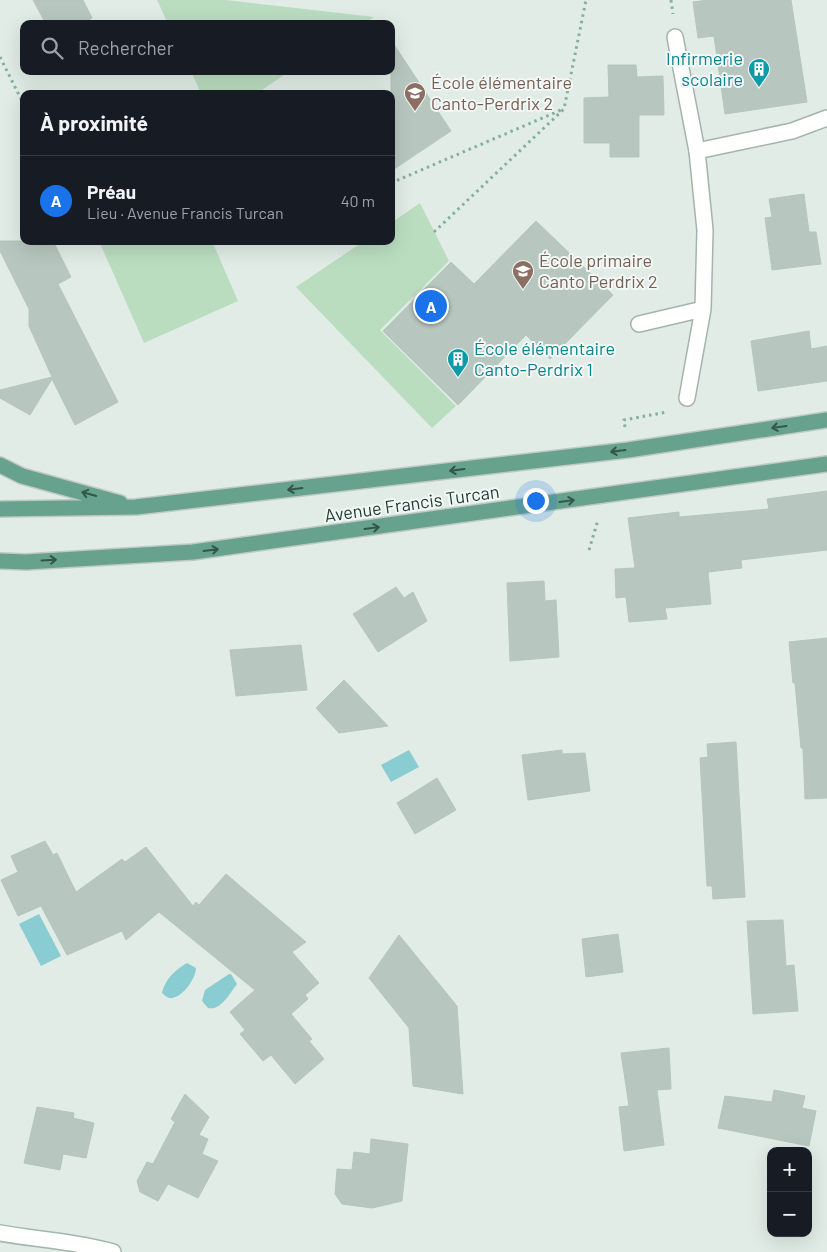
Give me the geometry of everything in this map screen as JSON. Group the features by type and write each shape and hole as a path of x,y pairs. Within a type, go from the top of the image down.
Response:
{"main road":[{"name":"Avenue Francis Turcan","path":"0,509 136,507 628,450 827,420"},
{"name":"Avenue Francis Turcan","path":"0,561 26,562 193,552 827,464"},
{"path":"0,465 22,476 136,507"}],"street":[{"path":"675,37 697,151 705,230 703,309 687,398"},
{"path":"697,151 792,131 827,118"},
{"path":"639,324 703,309"},
{"path":"0,1233 44,1241 75,1243 113,1252"},
{"path":"44,1241 62,1252"}],"path":[{"path":"434,232 564,109 586,0"},
{"path":"0,57 20,98"},
{"path":"395,181 564,109"}],"green space":[{"path":"157,0 226,0 374,17 369,20 166,20"},
{"path":"193,75 284,75 262,90 199,90"},
{"path":"420,203 449,261 380,330 456,406 432,428 296,287 358,245 395,245 395,220"},
{"path":"101,245 214,245 238,301 144,343"}],"water":[{"path":"409,750 419,767 391,782 381,765"},
{"path":"39,914 61,956 41,966 19,924"},
{"path":"187,963 196,968 191,982 176,997 167,997 162,993 165,983"},
{"path":"231,974 237,984 221,1004 217,1007 208,1008 202,1001 205,990"}],"building":[{"path":"33,0 83,0 92,18 89,20 44,20"},
{"path":"708,0 791,0 807,102 725,114 714,36 698,38 693,2"},
{"path":"395,46 451,131 395,168 395,90 391,90 391,75 395,75"},
{"path":"608,65 636,65 637,77 663,76 664,115 639,115 639,157 610,157 610,143 584,143 584,98 609,97"},
{"path":"804,194 809,232 816,232 821,264 772,270 765,218 772,217 769,199"},
{"name":"École primaire Canto Perdrix 2","path":"536,221 613,295 550,359 526,335 458,405 383,331 451,262 474,284"},
{"path":"0,241 20,241 20,245 55,245 71,277 58,284 118,402 75,425 52,379 30,415 0,398 0,390 52,377 29,326 29,309 0,251"},
{"path":"809,331 811,349 827,346 827,381 758,391 751,341"},
{"path":"827,491 827,550 741,560 742,568 708,572 711,604 665,608 667,619 629,622 626,597 616,598 615,569 635,568 628,518 679,512 679,517 769,509 767,499"},
{"path":"544,581 545,601 556,600 559,657 510,661 507,583"},
{"path":"396,587 404,598 413,592 427,621 378,652 353,614"},
{"path":"827,638 827,798 805,799 803,748 801,748 789,642"},
{"path":"301,645 307,690 236,696 230,650"},
{"path":"344,680 388,726 339,733 316,708"},
{"path":"736,742 745,897 713,899 712,886 707,886 700,758 708,757 707,744"},
{"path":"562,750 562,754 585,753 590,791 528,800 522,755"},
{"path":"437,778 456,810 415,834 397,803"},
{"path":"45,841 53,855 57,853 76,892 122,859 125,862 146,847 193,906 196,902 199,905 226,874 306,942 292,952 319,983 305,995 308,999 291,1014 312,1039 309,1041 324,1059 295,1084 271,1055 263,1061 240,1034 245,1030 230,1012 255,990 159,912 126,940 122,931 67,955 41,906 18,916 1,880 18,872 11,856"},
{"path":"783,920 786,966 794,965 798,1011 753,1014 747,921"},
{"path":"618,934 623,972 586,977 582,939"},
{"path":"399,935 457,1006 463,1094 413,1086 409,1028 369,978"},
{"path":"669,1048 671,1089 657,1090 664,1145 624,1151 619,1107 629,1106 621,1053"},
{"path":"774,1090 805,1096 802,1108 816,1111 809,1146 718,1128 725,1096 772,1102"},
{"path":"185,1094 209,1117 199,1135 208,1139 202,1154 218,1161 198,1198 168,1184 158,1201 140,1192 137,1181 147,1162 153,1164 175,1122 171,1119"},
{"path":"37,1107 74,1113 73,1118 94,1123 86,1158 63,1154 60,1170 24,1163"},
{"path":"371,1139 408,1144 402,1201 372,1208 342,1204 335,1194 337,1169 352,1170 354,1152 370,1154"}],"place":[{"name":"Infirmerie scolaire","path":"759,88"},
{"name":"École élémentaire Canto-Perdrix 2","path":"415,112"},
{"name":"École primaire Canto Perdrix 2","path":"523,290"},
{"name":"Préau","path":"431,306"},
{"name":"École élémentaire Canto-Perdrix 1","path":"458,378"}]}
